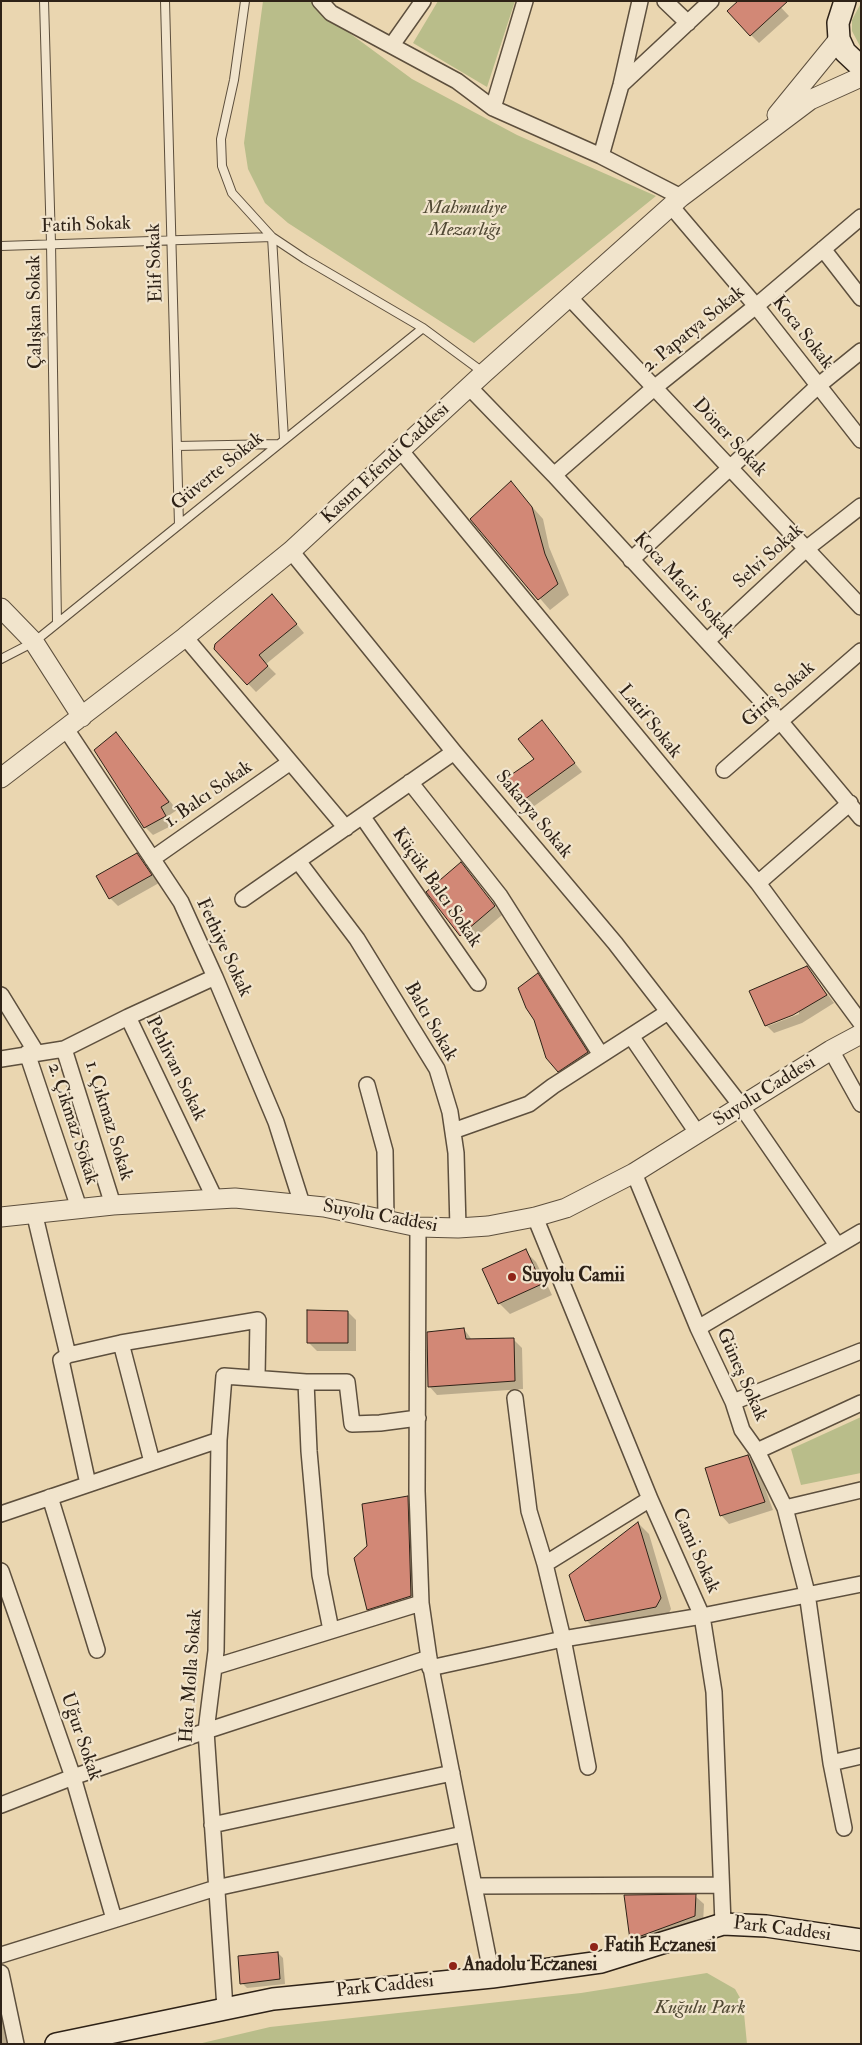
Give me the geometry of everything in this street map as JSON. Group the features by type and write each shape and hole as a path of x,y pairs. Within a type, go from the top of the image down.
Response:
{"main road":[{"path":"828,1 845,52 861,67"},
{"path":"838,31 845,1"},
{"name":"Park Caddesi","path":"56,2044 273,1999 492,1976 600,1962 723,1924 766,1926 861,1940"}],"street":[{"path":"320,1 331,13 457,80 493,108 601,156 676,202"},
{"path":"392,45 423,1"},
{"path":"493,108 525,1"},
{"path":"601,156 621,84 640,1"},
{"path":"665,1 688,23"},
{"path":"621,84 711,1"},
{"name":"Kasım Efendi Caddesi","path":"759,137 838,31"},
{"name":"Kasım Efendi Caddesi","path":"1,778 185,637 291,551 484,373 676,202 810,100 861,77"},
{"name":"Koca Sokak","path":"676,202 861,440"},
{"name":"2. Papatya Sokak","path":"554,475 654,388 756,306 861,217"},
{"path":"823,249 861,298"},
{"name":"Döner Sokak","path":"569,297 861,607"},
{"path":"631,560 819,385 861,351"},
{"name":"Koca Macir Sokak","path":"469,387 554,475 780,721 861,818"},
{"name":"Latif Sokak","path":"401,451 758,883 861,1023"},
{"name":"Selvi Sokak","path":"707,641 806,549 861,506"},
{"name":"Sakarya Sokak","path":"291,551 454,752 615,943 742,1107 837,1245"},
{"path":"1,608 34,642 82,717"},
{"path":"185,637 346,828"},
{"name":"Giriş Sokak","path":"724,770 861,651"},
{"name":"Fethiye Sokak","path":"66,729 181,902 215,976 276,1122 302,1204"},
{"path":"243,900 454,752"},
{"name":"1. Balcı Sokak","path":"152,859 290,763"},
{"path":"410,782 500,896 601,1055"},
{"path":"758,883 850,803"},
{"name":"Küçük Balcı Sokak","path":"362,816 478,983"},
{"name":"Balcı Sokak","path":"298,861 357,940 437,1069 450,1112 456,1153 458,1228"},
{"name":"Pehlivan Sokak","path":"215,976 128,1017 215,1199"},
{"name":"2. Çıkmaz Sokak","path":"1,995 32,1053 79,1208"},
{"path":"453,1131 528,1104 668,1012"},
{"path":"1,1058 64,1049 128,1017"},
{"name":"Suyolu Caddesi","path":"1,1217 113,1204 236,1198 302,1204 418,1227 458,1228 488,1226 535,1217 566,1208 634,1174 831,1050 861,1034"},
{"path":"631,1036 698,1134"},
{"name":"1. Çıkmaz Sokak","path":"64,1049 113,1204"},
{"path":"831,1050 861,1104"},
{"path":"367,1085 385,1151 386,1220"},
{"name":"Güneş Sokak","path":"634,1174 698,1328 733,1402 742,1430 757,1451 785,1508 807,1594 831,1762 844,1828"},
{"path":"34,1212 68,1354"},
{"name":"Cami Sokak","path":"535,1217 650,1499 702,1616 714,1692 723,1924"},
{"path":"418,1227 417,1491 421,1602 430,1663 492,1976"},
{"path":"698,1328 861,1232"},
{"path":"88,1484 61,1360 68,1354 121,1343 258,1320 257,1377 306,1382 346,1382 352,1424 380,1423 418,1418"},
{"path":"121,1343 152,1462"},
{"path":"733,1402 861,1351"},
{"name":"Hacı Molla Sokak","path":"225,2008 206,1731 216,1651 219,1440 224,1376 257,1377"},
{"path":"306,1382 309,1451 320,1574 332,1630"},
{"path":"515,1398 529,1511 545,1564 563,1639 588,1767"},
{"path":"757,1451 861,1403"},
{"path":"1,1514 219,1440"},
{"path":"785,1508 861,1490"},
{"path":"50,1497 97,1650"},
{"path":"545,1564 650,1499"},
{"name":"Uğur Sokak","path":"1,1571 73,1777 114,1919"},
{"path":"1,1805 73,1777 206,1731 430,1663 702,1616 861,1584"},
{"path":"214,1667 421,1602"},
{"path":"831,1762 861,1756"},
{"path":"212,1825 452,1773"},
{"path":"1,1956 216,1888 463,1834"},
{"path":"474,1886 721,1885"},
{"path":"1,1973 16,2044"}],"lane":[{"name":"Çalışkan Sokak","path":"44,1 51,243 57,623"},
{"name":"Elif Sokak","path":"165,1 179,524"},
{"path":"245,1 234,80 221,139 222,166 232,193 272,237 305,259 423,328 484,373"},
{"name":"Fatih Sokak","path":"1,246 272,237"},
{"path":"177,446 282,441 272,237"},
{"name":"Güverte Sokak","path":"1,659 34,642 423,328"}],"green space":[{"name":"Mahmudiye Mezarlığı","path":"263,1 311,1 329,18 412,79 517,135 656,196 474,343 288,223 265,203 248,169 244,143"},
{"path":"438,1 515,1 487,87 413,43"},
{"path":"861,3 861,48 852,31 852,20"},
{"path":"861,1417 861,1473 801,1485 791,1449"},
{"name":"Kuğulu Park","path":"707,1973 735,1989 743,2003 747,2044 198,2044 270,2027 581,1993"}],"building":[{"path":"738,1 788,1 750,36 727,11"},
{"path":"511,481 532,507 545,554 558,584 538,600 470,519"},
{"path":"272,594 297,624 259,655 268,666 247,685 214,649 215,644"},
{"path":"542,720 575,763 521,802 505,779 534,759 518,739"},
{"path":"116,732 169,802 161,807 166,816 144,828 94,750"},
{"path":"137,853 152,875 109,899 96,876"},
{"path":"461,862 495,906 460,936 426,892"},
{"path":"807,966 827,995 793,1015 765,1026 749,991"},
{"path":"538,973 588,1052 558,1072 546,1058 534,1020 526,1008 518,988"},
{"name":"Suyolu Camii","path":"526,1249 542,1284 498,1304 482,1269"},
{"path":"307,1310 348,1311 348,1343 307,1343"},
{"path":"464,1328 466,1339 514,1338 515,1381 428,1387 427,1332"},
{"path":"748,1455 765,1502 720,1516 705,1468"},
{"path":"408,1496 411,1596 367,1610 354,1558 367,1546 362,1504"},
{"path":"638,1522 661,1598 656,1607 585,1621 569,1575"},
{"path":"696,1894 695,1916 630,1940 624,1895"},
{"path":"278,1952 280,1979 240,1984 238,1956"}],"place":[{"name":"Suyolu Camii","path":"512,1277"},
{"name":"Fatih Eczanesi","path":"594,1947"},
{"name":"Anadolu Eczanesi","path":"453,1966"}]}
